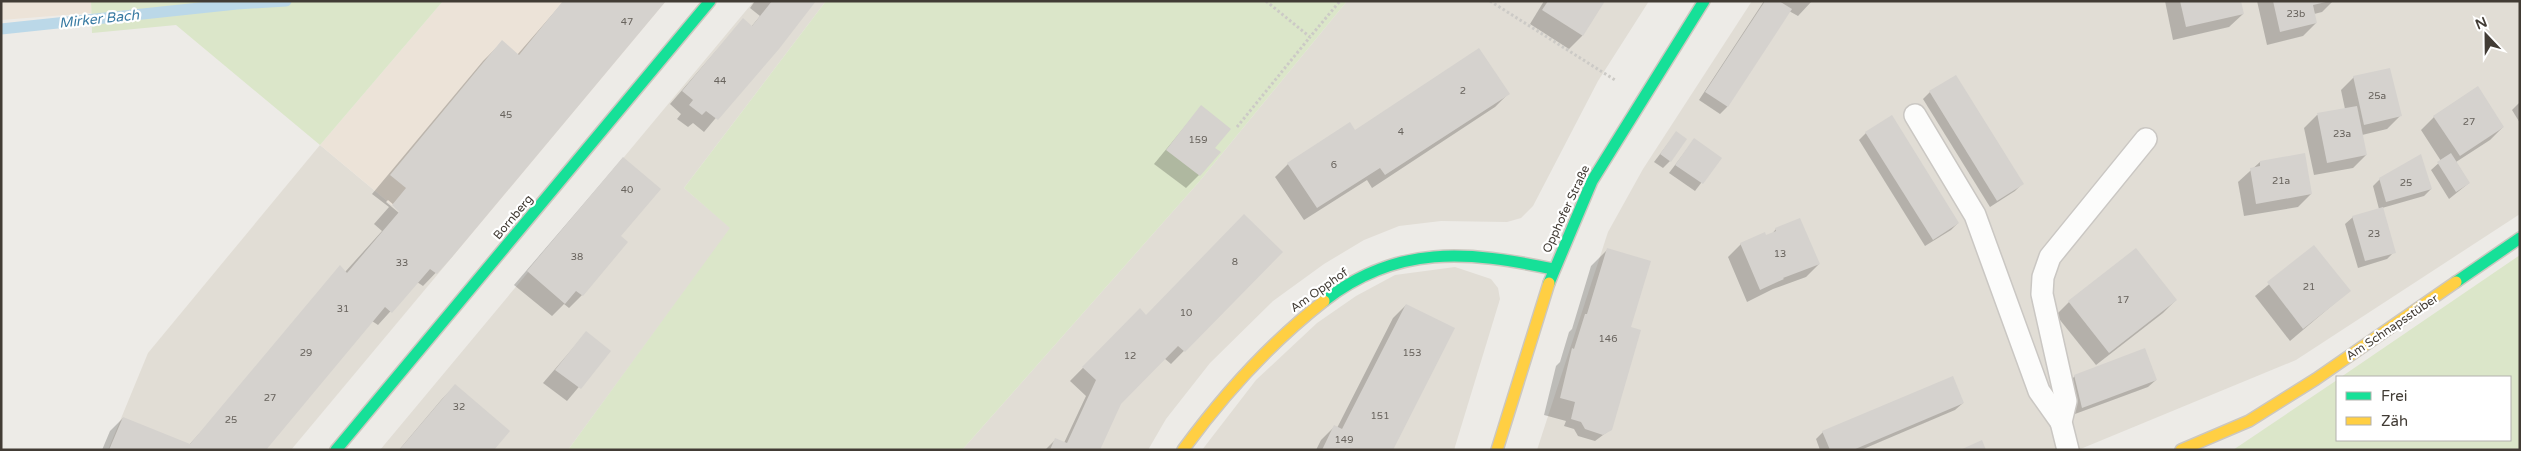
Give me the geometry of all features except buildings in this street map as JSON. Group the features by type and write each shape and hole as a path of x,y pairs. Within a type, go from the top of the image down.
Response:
{"street":[{"name":"Bornberg","path":"336,450 710,1"},
{"name":"Opphofer Straße","path":"1498,450 1553,269 1592,181 1704,1"},
{"name":"Am Schnapsstüber","path":"2181,450 2249,421 2316,379 2520,238"},
{"name":"Am Opphof","path":"1183,450 1204,419 1246,370 1288,328 1356,280 1396,263 1440,255 1514,261 1553,269"}],"lane":[{"path":"1915,115 1974,215 2040,391 2061,422 2068,450"},
{"path":"2061,422 2066,401 2042,294 2043,277 2050,257 2146,139"}],"path":[{"path":"1266,1 1310,37"},
{"path":"1237,127 1340,1"},
{"path":"1490,1 1610,77"}],"shaded area":[{"path":"1,1 91,1 91,13 1,20"},
{"path":"443,1 666,1 453,256 320,145"},
{"path":"754,1 826,1 684,188 731,228 568,450 380,450"},
{"path":"1347,1 1649,1 1598,81 1533,206 1521,218 1507,222 1441,221 1399,226 1364,240 1324,264 1273,301 1210,363 1166,419 1148,450 962,450 1198,183"},
{"path":"1752,1 2520,1 2520,214 2296,360 2078,450 1537,450 1608,232 1643,169"},
{"path":"320,145 453,256 291,450 108,450 148,353"},
{"path":"1455,267 1491,279 1498,288 1500,299 1454,450 1202,450 1256,380 1317,323 1356,296 1395,275"}],"green space":[{"path":"91,1 443,1 320,145 176,25 92,33"},
{"path":"826,1 1347,1 1198,183 962,450 568,450 730,228 684,188"},
{"path":"2520,255 2520,450 2233,450 2336,381 2336,441 2511,441 2511,376 2342,376"}],"waterway":[{"name":"Mirker Bach","path":"1,29 237,4 286,1"}],"traffic: fast":[{"path":"336,450 710,1"},
{"path":"1549,283 1592,181 1704,1"},
{"path":"2456,282 2520,238"},
{"path":"1324,301 1351,283 1379,269 1406,261 1434,257 1492,258 1553,269"}],"traffic: slow":[{"path":"2181,450 2249,421 2316,379 2456,282"},
{"path":"1497,450 1549,283"},
{"path":"1183,450 1248,371 1266,352 1324,301"}]}
